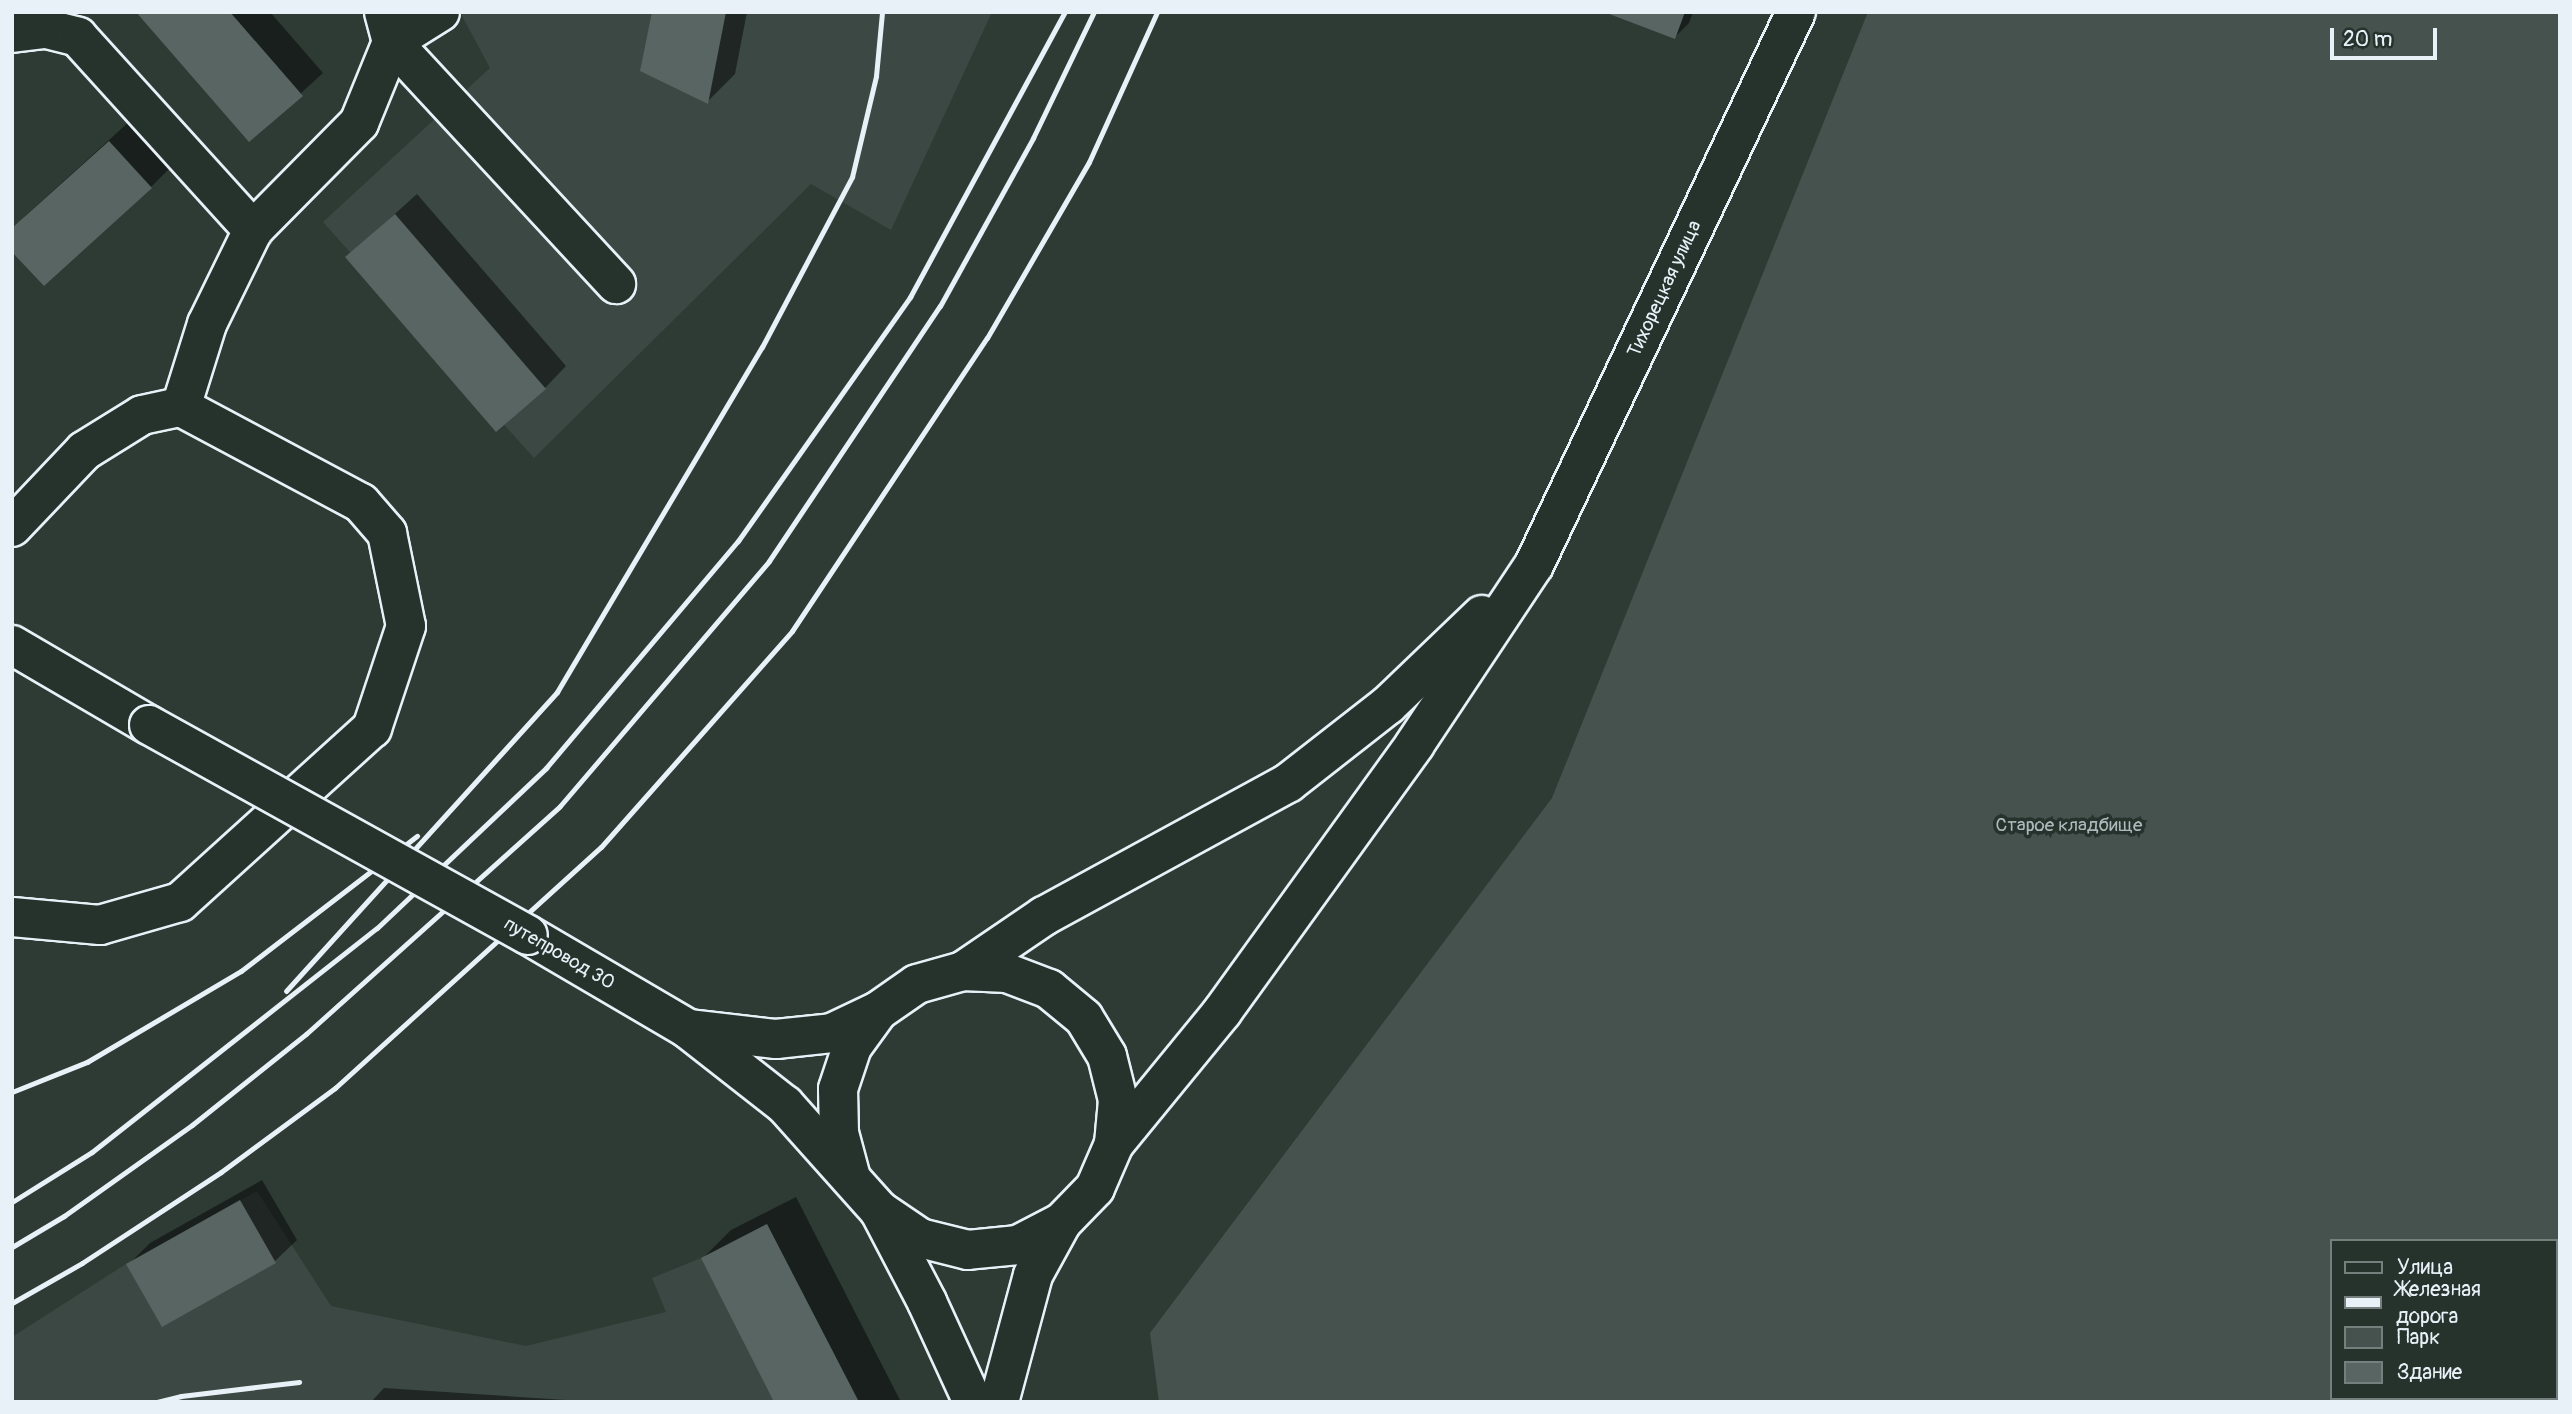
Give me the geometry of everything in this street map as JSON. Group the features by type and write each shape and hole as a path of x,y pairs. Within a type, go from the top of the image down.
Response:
{"street":[{"path":"388,27 440,12"},
{"name":"Тихорецкая улица","path":"1534,565 1796,12"},
{"path":"181,407 207,324 253,230 359,123 388,27"},
{"path":"388,27 616,284"},
{"path":"12,33 47,29 78,37 253,230"},
{"path":"12,527 84,450 142,415 181,407 361,503 387,533 406,626 372,728 180,902 100,925 12,917"},
{"path":"688,1030 776,1039 832,1033 878,1011 917,984 962,971 1044,916 1288,783 1388,705 1534,565"},
{"path":"999,1402 1033,1275 1062,1222 1095,1188 1114,1144 1222,1012 1415,744 1534,565"},
{"name":"путепровод 30","path":"12,645 149,725 528,935 688,1030 785,1105 879,1210 927,1302 973,1402"},
{"path":"962,971 1007,973 1049,989 1084,1018 1107,1056 1118,1100 1114,1144"},
{"path":"851,1178 839,1133 838,1088 852,1047 878,1011"},
{"path":"879,1210 920,1238 968,1250 1018,1245 1062,1222"}],"shaded area":[{"path":"460,12 992,12 891,230 811,184 534,458 323,222 490,68"},
{"path":"257,1191 331,1306 526,1346 666,1312 652,1278 701,1258 767,1224 859,1402 12,1402 12,1337 126,1264"}],"green space":[{"name":"Старое кладбище","path":"1868,12 2560,12 2560,1402 1159,1402 1150,1333 1552,798"}],"building":[{"path":"136,12 230,12 303,96 249,142"},
{"path":"652,12 726,12 708,104 640,71"},
{"path":"1604,12 1685,12 1675,39"},
{"path":"109,141 152,188 44,286 12,252 12,228"},
{"path":"395,214 546,389 496,432 345,257"},
{"path":"240,1200 276,1263 162,1327 126,1264"},
{"path":"767,1224 859,1402 774,1402 701,1258"}],"railway":[{"path":"286,991 557,692 762,347 852,177 876,76 882,12"},
{"path":"12,1202 92,1152 377,928 546,768 738,541 910,297 1065,12"},
{"path":"12,1247 64,1216 192,1125 306,1034 560,806 769,561 940,306 1033,138 1094,12"},
{"path":"12,1303 82,1263 221,1172 335,1088 601,847 792,631 987,338 1089,162 1157,12"},
{"path":"12,1092 87,1062 241,971 417,836"},
{"path":"157,1402 181,1396 299,1382"}]}
